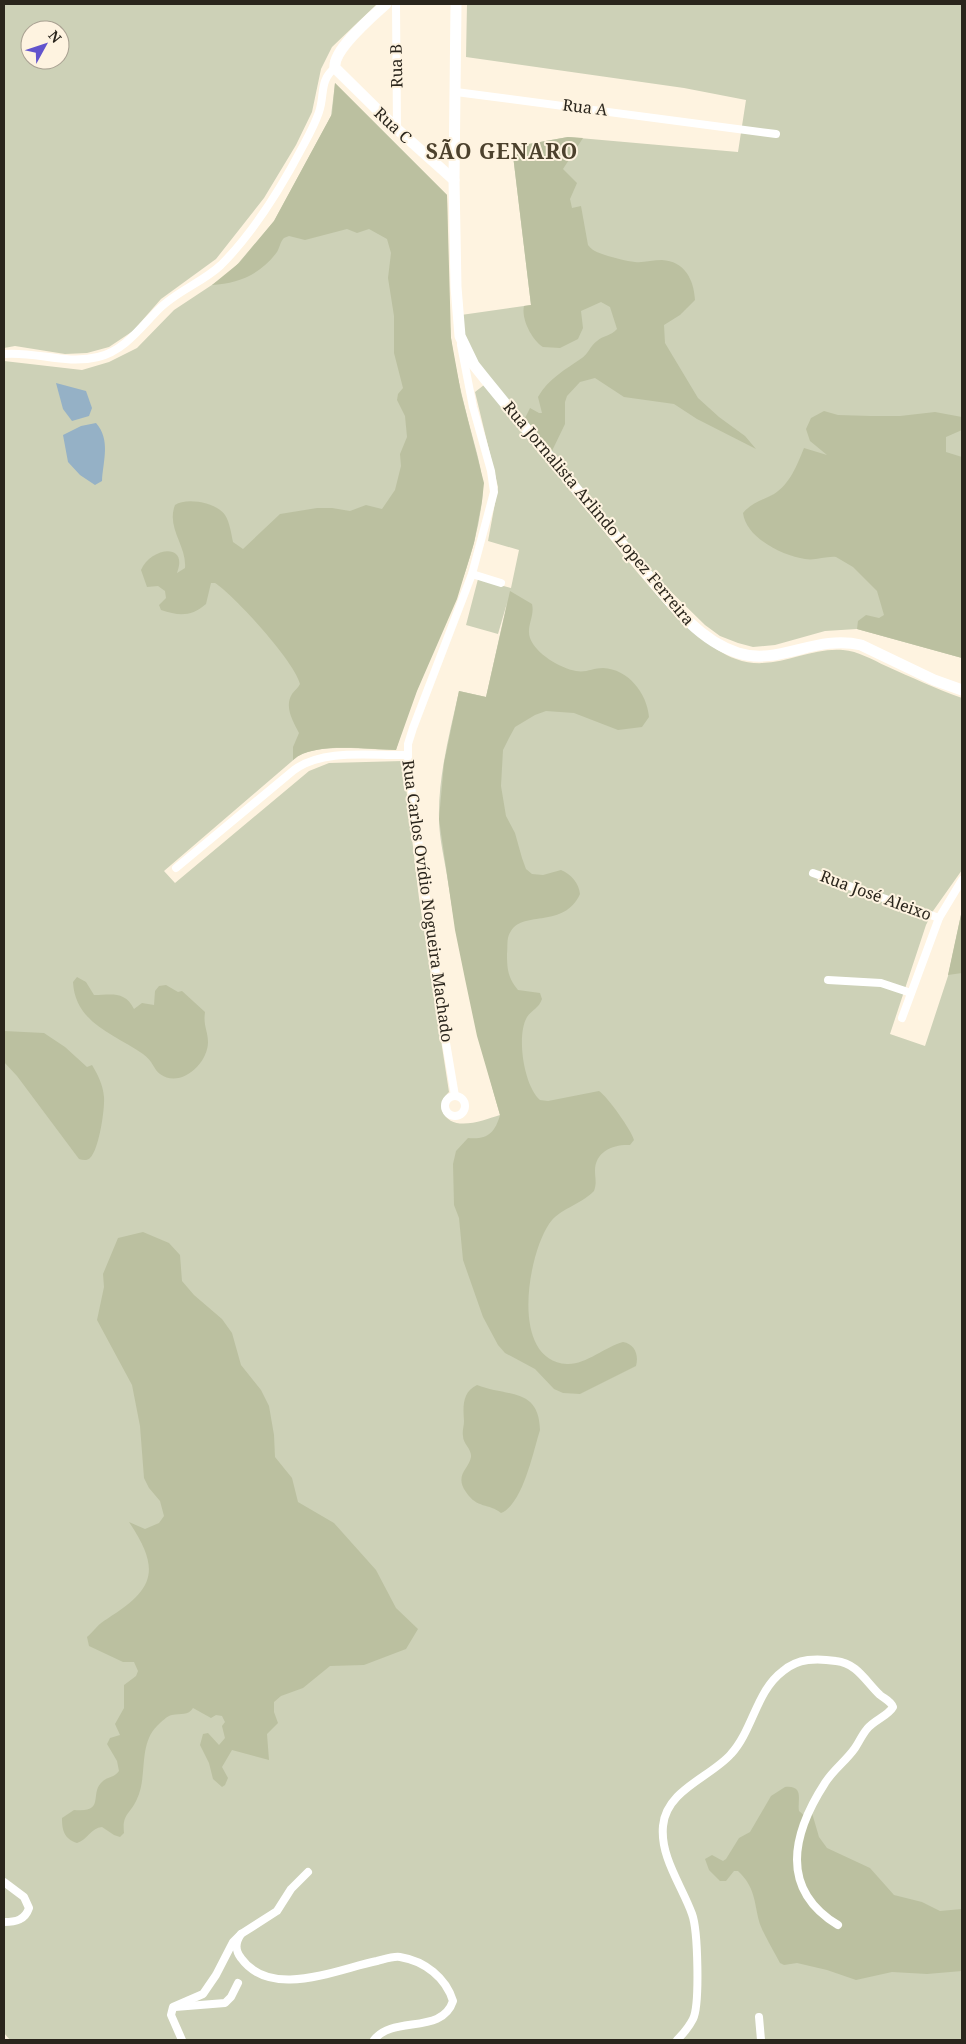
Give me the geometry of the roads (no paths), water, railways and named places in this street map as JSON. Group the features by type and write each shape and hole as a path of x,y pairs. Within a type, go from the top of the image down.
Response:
{"street":[{"path":"4,354 18,353 78,361 100,357 124,344 140,331 160,308 221,264 252,229 293,164 320,110 325,77 335,68 335,62 342,48 386,4"},
{"name":"Rua B","path":"396,4 397,129"},
{"name":"Rua Carlos Ovídio Nogueira Machado","path":"455,1096 424,889 408,755 413,728 472,574 492,505 493,482 473,407 460,336 456,287 454,180 456,4"},
{"name":"Rua C","path":"335,68 397,129 454,180"},
{"name":"Rua A","path":"456,92 776,134"},
{"name":"Rua Jornalista Arlindo Lopez Ferreira","path":"460,336 467,352 484,378 653,581 686,617 705,634 726,648 753,656 774,655 831,642 848,642 861,645 934,680 962,690"},
{"path":"472,574 501,583"},
{"path":"176,868 294,770 314,759 337,756 408,755"},
{"name":"Rua José Aleixo","path":"813,873 939,918"},
{"path":"902,1018 939,918 962,880"},
{"path":"828,980 881,984 911,993"},
{"path":"677,2040 693,2019 697,2004 696,1928 688,1902 668,1860 664,1846 663,1825 669,1807 678,1796 716,1768 732,1753 773,1680 796,1662 805,1660 839,1661 849,1664 862,1674 893,1707 872,1724 855,1748 825,1783 798,1842 795,1857 799,1880 823,1916 838,1925"},
{"path":"182,2040 171,2014 174,2007 203,1994 216,1975 233,1942 241,1934 277,1911 291,1889 308,1872"},
{"path":"4,1882 24,1896 29,1908 23,1918 16,1922 4,1922"},
{"path":"241,1934 236,1946 238,1953 249,1967 267,1978 296,1979 397,1957 423,1965 441,1979 448,1988 453,2001 445,2015 428,2022 387,2031 374,2040"},
{"path":"174,2007 190,2008 202,2004 225,2003 231,1997 238,1983"},
{"path":"758,2017 761,2040"}],"water":[{"path":"56,383 86,391 92,408 89,416 72,421 63,409"},
{"path":"96,423 103,436 105,451 102,481 95,485 80,475 68,462 63,435 81,426"}],"district":[{"name":"SÃO GENARO","path":"502,152"}]}
